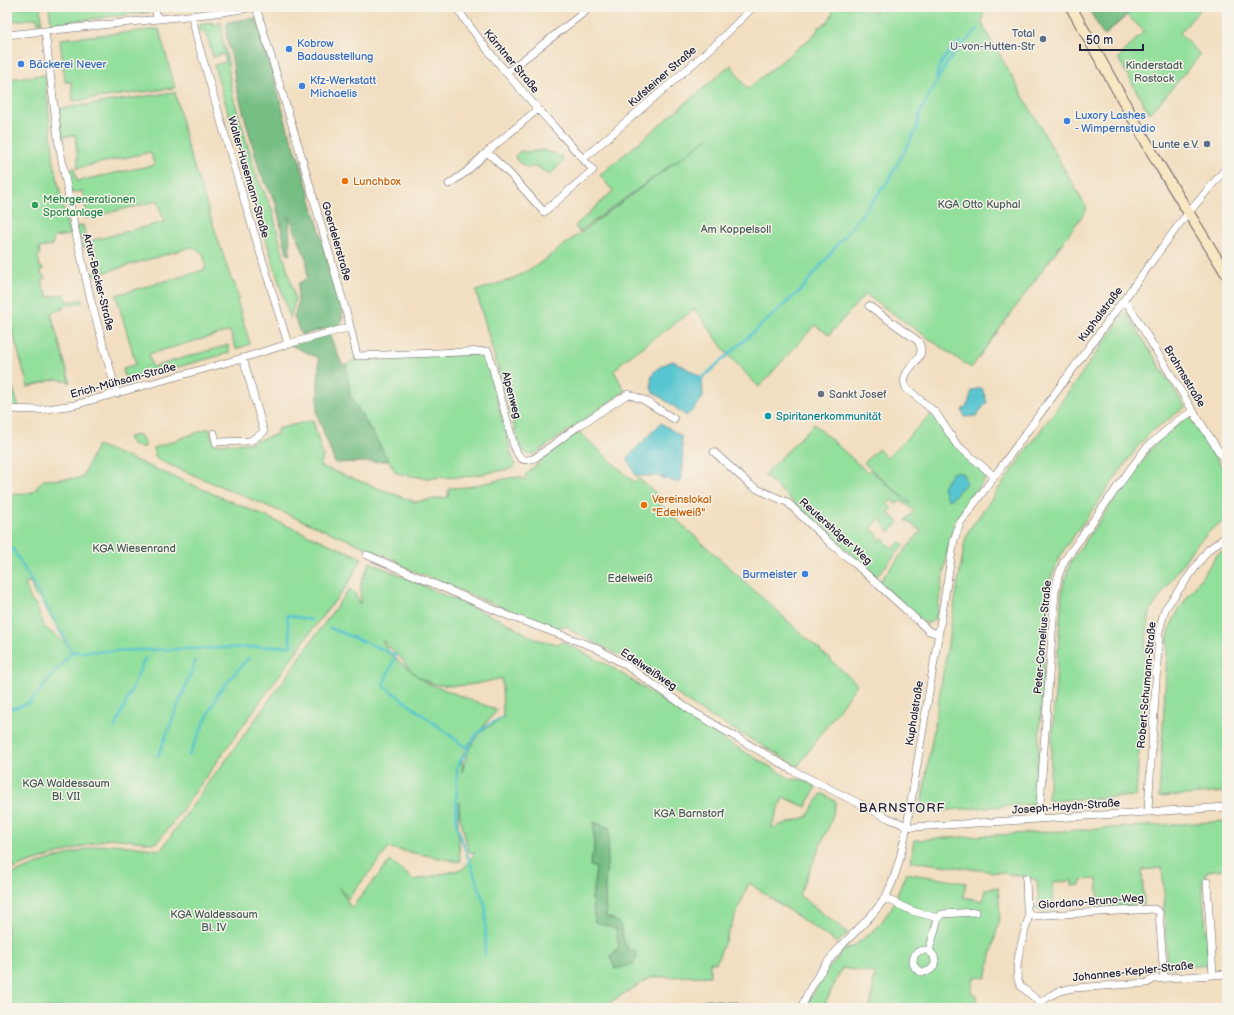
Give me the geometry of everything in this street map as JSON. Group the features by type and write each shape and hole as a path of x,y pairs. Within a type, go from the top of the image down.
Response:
{"street":[{"path":"155,7 157,19"},
{"path":"7,35 192,16 256,7"},
{"name":"Goerdelerstraße","path":"256,7 299,148 357,356 488,351"},
{"name":"Kärntner Straße","path":"456,7 474,34 506,73 593,170 544,212 488,152"},
{"path":"506,73 591,7"},
{"name":"Kufsteiner Straße","path":"583,159 716,44 753,7"},
{"path":"1071,7 1158,163 1227,275"},
{"name":"Walter-Husemann-Straße","path":"192,16 197,39 241,190 288,344"},
{"name":"Artur-Becker-Straße","path":"45,31 58,139 74,225 91,301 117,394"},
{"name":"Kärntner Straße","path":"449,184 466,172 538,109"},
{"name":"Kuphalstraße","path":"801,1008 825,965 885,898 893,881 907,826 954,540 960,523 1180,223 1227,167"},
{"name":"Brahmsstraße","path":"1123,301 1129,306 1227,464"},
{"path":"869,306 918,341 920,344 920,354 918,359 908,370 904,378 906,388 936,413 957,445 994,476"},
{"name":"Erich-Mühsam-Straße","path":"7,409 31,410 74,405 350,327"},
{"name":"Alpenweg","path":"488,351 514,446 518,456 522,460 535,458 577,427 628,394 644,400 674,419"},
{"path":"214,433 216,442 250,441 264,432 243,358"},
{"name":"Peter-Cornelius-Straße","path":"1039,818 1055,592 1058,577 1064,561 1145,449 1171,426 1193,411"},
{"name":"Reutershäger Weg","path":"714,452 749,484 787,502 831,544 852,561 928,631 938,634"},
{"name":"Robert-Schumann-Straße","path":"1148,811 1159,631 1162,619 1165,609 1208,550 1227,536"},
{"name":"Edelweißweg","path":"367,555 509,616 601,651 624,664 690,710 758,750 802,775 907,826"},
{"name":"Joseph-Haydn-Straße","path":"907,826 914,827 1227,806"},
{"name":"Giordano-Bruno-Weg","path":"1026,878 1027,908 1029,916 1019,956 1017,976 1020,985 1038,1005"},
{"path":"1207,882 1213,975"},
{"path":"885,898 912,911 938,918"},
{"name":"Giordano-Bruno-Weg","path":"1029,916 1154,909 1159,912 1164,978"},
{"path":"929,951 938,918 942,914 976,912"},
{"name":"Johannes-Kepler-Straße","path":"1038,1005 1053,994 1062,990 1074,988 1147,983 1154,979 1164,978 1227,974"},
{"path":"706,1008 736,1006 744,1008"}],"green space":[{"path":"7,7 40,7 42,22 38,23 37,18 7,22"},
{"path":"49,7 149,7 149,12 51,24"},
{"path":"829,7 866,7 875,12 878,7 985,7 982,24 1087,209 971,368 865,294 829,335 815,325 759,387 728,355 695,309 622,362 614,371 625,391 535,454 532,455 526,453 518,441 476,291 512,279 536,266 709,137 579,232 575,226 613,191 600,175 731,65 747,89 807,41 816,33 819,27 828,22 833,12"},
{"name":"Kinderstadt Rostock","path":"1088,7 1202,7 1180,33 1200,55 1149,113 1118,58 1144,31 1127,15 1104,36"},
{"path":"1088,7 1134,7 1104,36"},
{"path":"253,18 256,20 261,31 289,133 300,161 343,314 340,325 301,335 294,317 298,303 298,284 307,278 307,261 289,216 290,255 287,254 276,204 260,172 236,86 226,33 228,22"},
{"path":"212,22 212,25 219,24 219,22 222,24 222,39 228,61 233,96 257,177 272,209 295,300 290,319 214,65 226,62 224,54 213,57 206,31 199,33 200,25"},
{"path":"159,29 175,88 73,101 71,82 65,82 60,39"},
{"path":"45,75 53,158 69,235 54,237 52,246 39,248 40,254 38,255 40,267 42,267 42,276 44,276 45,279 42,280 44,291 47,291 48,297 65,294 67,302 82,299 83,302 62,307 63,309 51,313 70,382 56,379 28,387 9,319 7,319 7,79"},
{"path":"175,92 187,145 232,282 234,282 239,299 237,300 250,344 236,349 230,331 149,354 152,367 228,345 229,353 125,380 123,368 136,364 116,295 204,270 206,266 203,253 191,247 89,277 88,274 101,270 94,246 84,248 82,243 164,222 158,201 86,218 87,216 82,191 71,193 66,170 74,168 77,181 154,165 151,152 77,168 78,160 75,135 62,137 58,109"},
{"path":"542,150 562,156 563,161 550,175 536,166 528,168 517,161 515,156 520,151 529,152"},
{"path":"83,225 86,239 81,241 76,227"},
{"path":"1126,312 1185,407 1150,433 1138,446 1063,551 1052,575 1049,587 1035,804 920,812 965,541 969,530"},
{"path":"328,332 342,364 346,365 350,395 389,461 335,463 317,414 319,358 288,344"},
{"path":"485,354 515,467 464,477 423,478 396,473 350,395 346,365 355,359"},
{"path":"7,370 20,410 7,409"},
{"path":"930,415 933,415 984,471 986,478 954,523 948,548 936,618 929,623 924,623 879,582 921,531 906,520 914,511 901,500 896,504 891,500 888,504 892,508 888,513 899,522 890,532 879,519 871,528 879,536 877,540 879,541 882,538 893,549 900,541 904,545 876,577 764,475 814,424 867,472 870,470 911,504 864,463 878,449 887,458"},
{"path":"1189,416 1227,475 1227,519 1211,530 1194,547 1150,611 1146,640 1136,796 1048,801 1062,589 1071,561 1150,450 1161,438"},
{"name":"Edelweiß","path":"313,420 323,457 320,466 415,502 448,497 449,488 467,487 509,478 520,477 525,480 526,474 555,449 579,432 634,482 638,478 658,495 654,499 857,684 798,766 696,708 629,660 572,631 567,626 555,628 461,591 397,564 398,561 158,460 155,455 154,448 207,429 209,429 214,444 249,443 277,434 277,429"},
{"path":"140,435 145,443 145,447 133,446 128,437"},
{"path":"97,445 362,558 347,586 320,619 169,828 157,842 153,843 110,838 7,871 7,496 33,492 43,480 82,478","holes":["30,582 35,596 42,598 66,643 43,626 36,604 32,602 25,584"]},
{"path":"1227,548 1227,792 1159,797 1168,637 1171,625 1178,611 1217,555"},
{"path":"370,562 507,623 535,639 558,644 563,642 610,666 704,728 786,776 790,780 800,780 816,787 806,807 783,797 771,828 807,817 822,793 836,802 831,821 799,895 848,933 837,943 749,883 716,963 710,962 710,976 652,977 600,1008 7,1008 7,876 46,861 96,846 114,844 161,850 349,589 354,592 360,604 361,583","holes":["382,640 413,672 424,680 434,684 457,686 469,685 502,678 503,718 480,732 467,753 462,772 463,751 497,710 425,682 391,655","459,802 460,817 469,852 475,853 463,869 414,880 390,861 351,908 339,887 348,899 389,848 460,862 458,820","594,822 605,886 606,917 614,919 621,929 624,942 629,950 614,951 619,948 616,929 595,921 592,899 596,867 590,866 591,858 594,852"]},
{"path":"1227,821 1227,869 1207,871 1202,884 1209,965 1167,968 1165,903 1162,868 1142,870 1144,905 1099,908 1097,879 1081,880 1080,885 1072,886 1072,881 1053,882 1054,911 1043,911 1037,910 1033,907 1039,906 1037,880 1017,875 911,861 914,840"},
{"path":"594,822 610,828 605,886 606,917 616,921 619,924 624,942 629,950 635,950 637,958 633,964 615,969 610,956 619,948 616,929 595,922 592,899 596,868 590,866 591,858 594,852"},
{"path":"906,873 966,883 963,897 983,901 985,889 998,887 1000,915 986,978 974,977 971,993 977,995 974,1008 870,1008 875,973 842,968 823,1008 805,1008 825,973 845,949 853,947 878,927 892,907"}],"water":[{"path":"673,361 702,378 703,397 694,409 686,416 652,391 651,379 655,371"},
{"path":"982,388 987,402 976,416 965,417 962,410 968,404 972,390"},
{"path":"661,423 681,436 683,466 679,483 657,476 636,476 627,458"},
{"path":"957,472 963,474 966,483 952,498 948,500 943,487 952,473"}],"waterway":[{"path":"702,378 801,290 887,183 916,130 920,112 943,70 953,55 977,30"},
{"path":"936,78 942,62 961,41"},
{"path":"7,710 29,703 72,652 13,549"},
{"path":"72,652 291,646 287,615 311,620"},
{"path":"330,628 396,655 383,685 468,749"},
{"path":"115,728 145,658"},
{"path":"189,755 219,692 248,658"},
{"path":"158,756 196,660"},
{"path":"485,955 486,908 456,823 457,767 476,735 486,726 502,718"}],"place":[{"name":"Total U-von-Hutten-Str","path":"1043,39"},
{"name":"Kobrow Badausstellung","path":"289,49"},
{"name":"Bäckerei Never","path":"21,64"},
{"name":"Kfz-Werkstatt Michaelis","path":"302,86"},
{"name":"Luxory Lashes - Wimpernstudio","path":"1067,121"},
{"name":"Lunte e.V.","path":"1207,144"},
{"name":"Lunchbox","path":"345,181"},
{"name":"Mehrgenerationen Sportanlage","path":"35,205"},
{"name":"Sankt Josef","path":"821,394"},
{"name":"Spiritanerkommunität","path":"768,416"},
{"name":"Vereinslokal \"Edelweiß\"","path":"644,505"},
{"name":"Burmeister","path":"805,574"}],"district":[{"name":"BARNSTORF","path":"902,807"}],"park label":[{"name":"KGA Otto Kuphal","path":"979,204"},
{"name":"Am Koppelsoll","path":"736,229"},
{"name":"KGA Wiesenrand","path":"134,548"},
{"name":"KGA Waldessaum Bl. VII","path":"66,789"},
{"name":"KGA Barnstorf","path":"689,813"},
{"name":"KGA Waldessaum Bl. IV","path":"214,920"}]}
